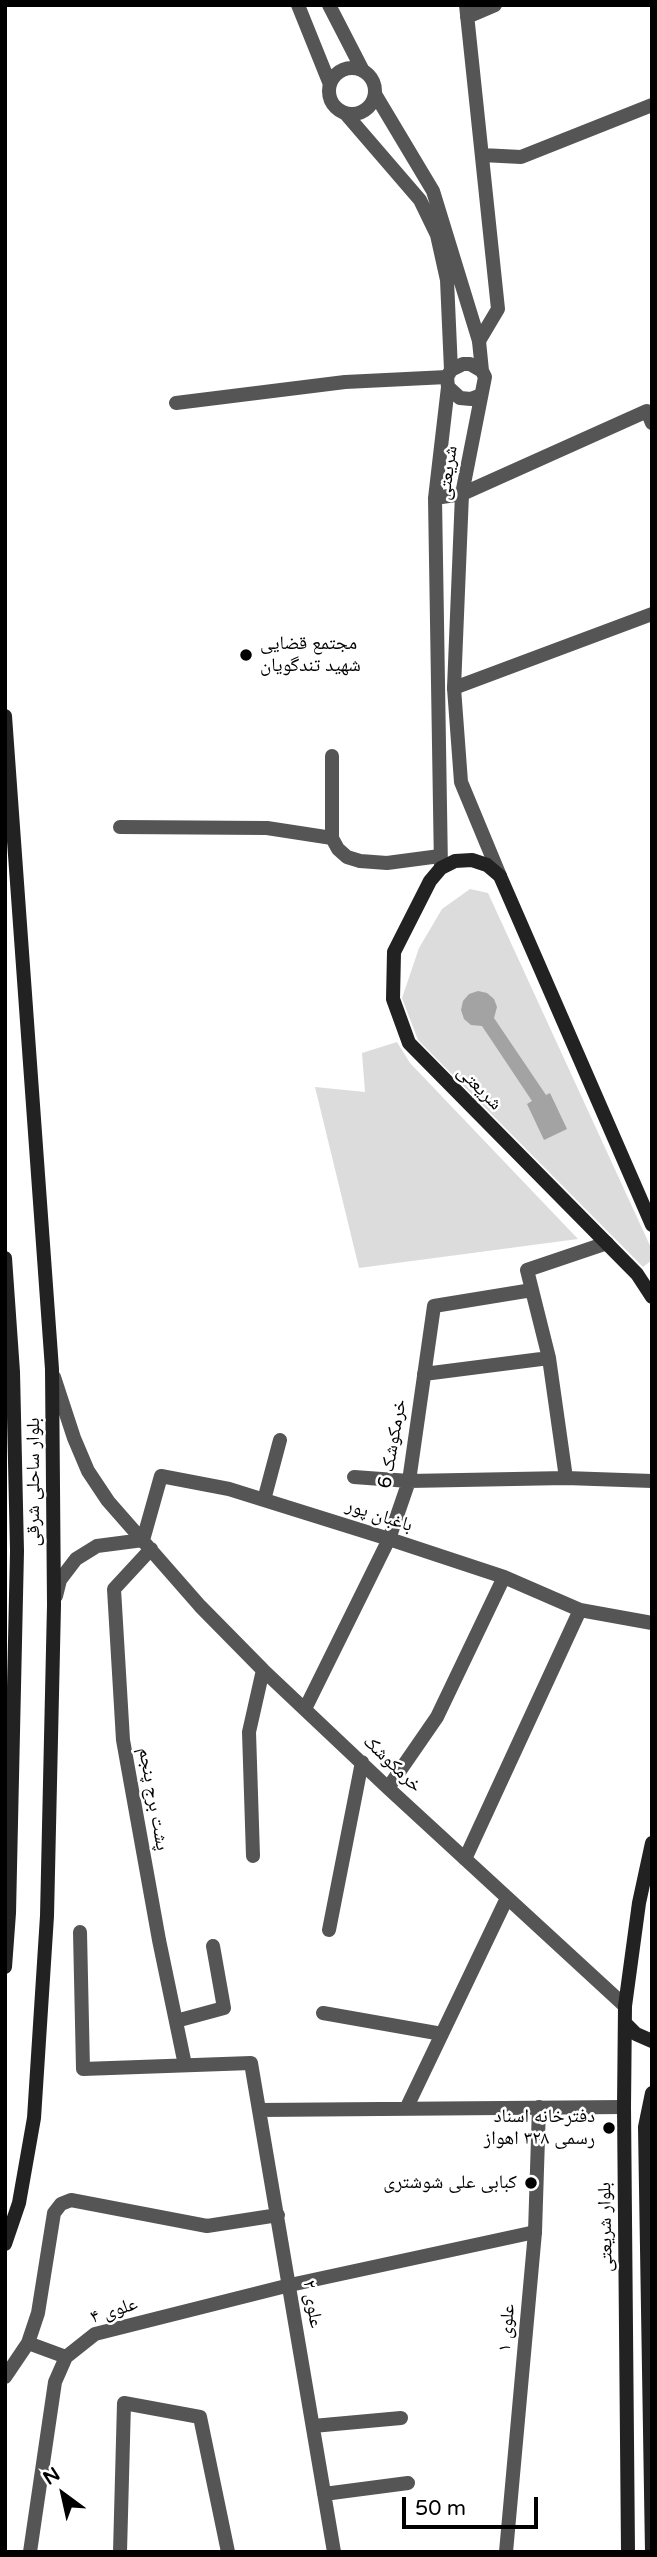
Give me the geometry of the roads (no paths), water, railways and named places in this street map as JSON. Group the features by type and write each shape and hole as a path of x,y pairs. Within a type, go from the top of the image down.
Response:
{"main road":[{"name":"بلوار ساحلی شرقی","path":"5,716 52,1369 54,1605 47,1916 34,2118 19,2203 5,2244"},
{"path":"440,862 472,860 487,865 500,876"},
{"name":"شریعتی","path":"440,862 394,952 393,999 410,1043 638,1274 652,1297"},
{"name":"شریعتی","path":"500,876 652,1226"},
{"name":"بلوار ساحلی شرقی","path":"5,1258 13,1372 11,1479 17,1603 9,1913 5,1967"},
{"path":"645,1900 652,1843"},
{"name":"بلوار شریعتی","path":"628,2552 625,2006 645,1900"},
{"path":"626,2024 636,2034 652,2041"},
{"name":"بلوار شریعتی","path":"652,2093 645,2127 652,2552"}],"street":[{"path":"298,5 329,82 330,101 337,109 355,114 372,103 374,84 362,69 329,5"},
{"path":"479,341 498,309 467,11 495,5"},
{"path":"329,82 343,68 362,69"},
{"name":"شریعتی","path":"375,94 433,191 453,279 449,378 435,498 440,862"},
{"path":"482,155 521,157 652,105"},
{"name":"شریعتی","path":"345,113 420,200 437,235 479,341 485,384 462,494 454,688 461,782 500,876"},
{"path":"176,403 345,382 449,378 463,364 477,366 482,370"},
{"path":"449,378 460,398 471,399 481,395"},
{"path":"435,498 462,494 647,411 652,423"},
{"path":"454,688 652,614"},
{"path":"332,757 332,838 338,849 347,857 360,861 440,862"},
{"path":"120,827 267,828 332,838"},
{"path":"566,1478 549,1357 527,1270 607,1243"},
{"name":"خرمکوشک 6","path":"305,1709 389,1539 410,1480 434,1306 532,1290"},
{"path":"424,1374 549,1357"},
{"name":"خرمکوشک","path":"52,1369 74,1438 88,1471 108,1501 200,1606 263,1670 388,1788 625,2006"},
{"path":"264,1500 280,1440"},
{"name":"باغبان پور","path":"147,1545 162,1476 229,1489 389,1539 504,1577 580,1610 652,1623"},
{"path":"354,1477 410,1480 566,1478 652,1481"},
{"path":"54,1605 60,1580 76,1559 97,1546 147,1545"},
{"name":"پشت برج پنجم","path":"147,1545 114,1589 123,1740 159,1940 185,2065"},
{"path":"388,1788 436,1717 504,1577"},
{"path":"465,1859 580,1610"},
{"path":"253,1856 249,1732 263,1670"},
{"path":"328,1930 362,1762"},
{"path":"406,2109 507,1898"},
{"path":"80,1932 83,2069 185,2065"},
{"path":"176,2021 224,2008 213,1946"},
{"path":"323,2013 442,2034"},
{"name":"علوی ۲","path":"185,2065 251,2063 334,2552"},
{"name":"علوی ۱","path":"506,2552 535,2232 539,2107"},
{"path":"259,2110 624,2107"},
{"path":"5,2377 28,2343 38,2313 54,2213 61,2204 71,2200 207,2226 278,2215"},
{"name":"علوی ۴","path":"66,2357 95,2334 290,2285 535,2232"},
{"path":"28,2343 66,2357 55,2382 30,2552"},
{"path":"120,2552 124,2403 200,2417 228,2552"},
{"path":"313,2426 401,2418"},
{"path":"324,2494 408,2483"}],"place":[{"name":"مجتمع قضایی شهید تندگویان","path":"246,655"},
{"name":"دفترخانه اسناد رسمی ۳۲۸ اهواز","path":"609,2128"},
{"name":"کبابی علی شوشتری","path":"531,2183"}]}
